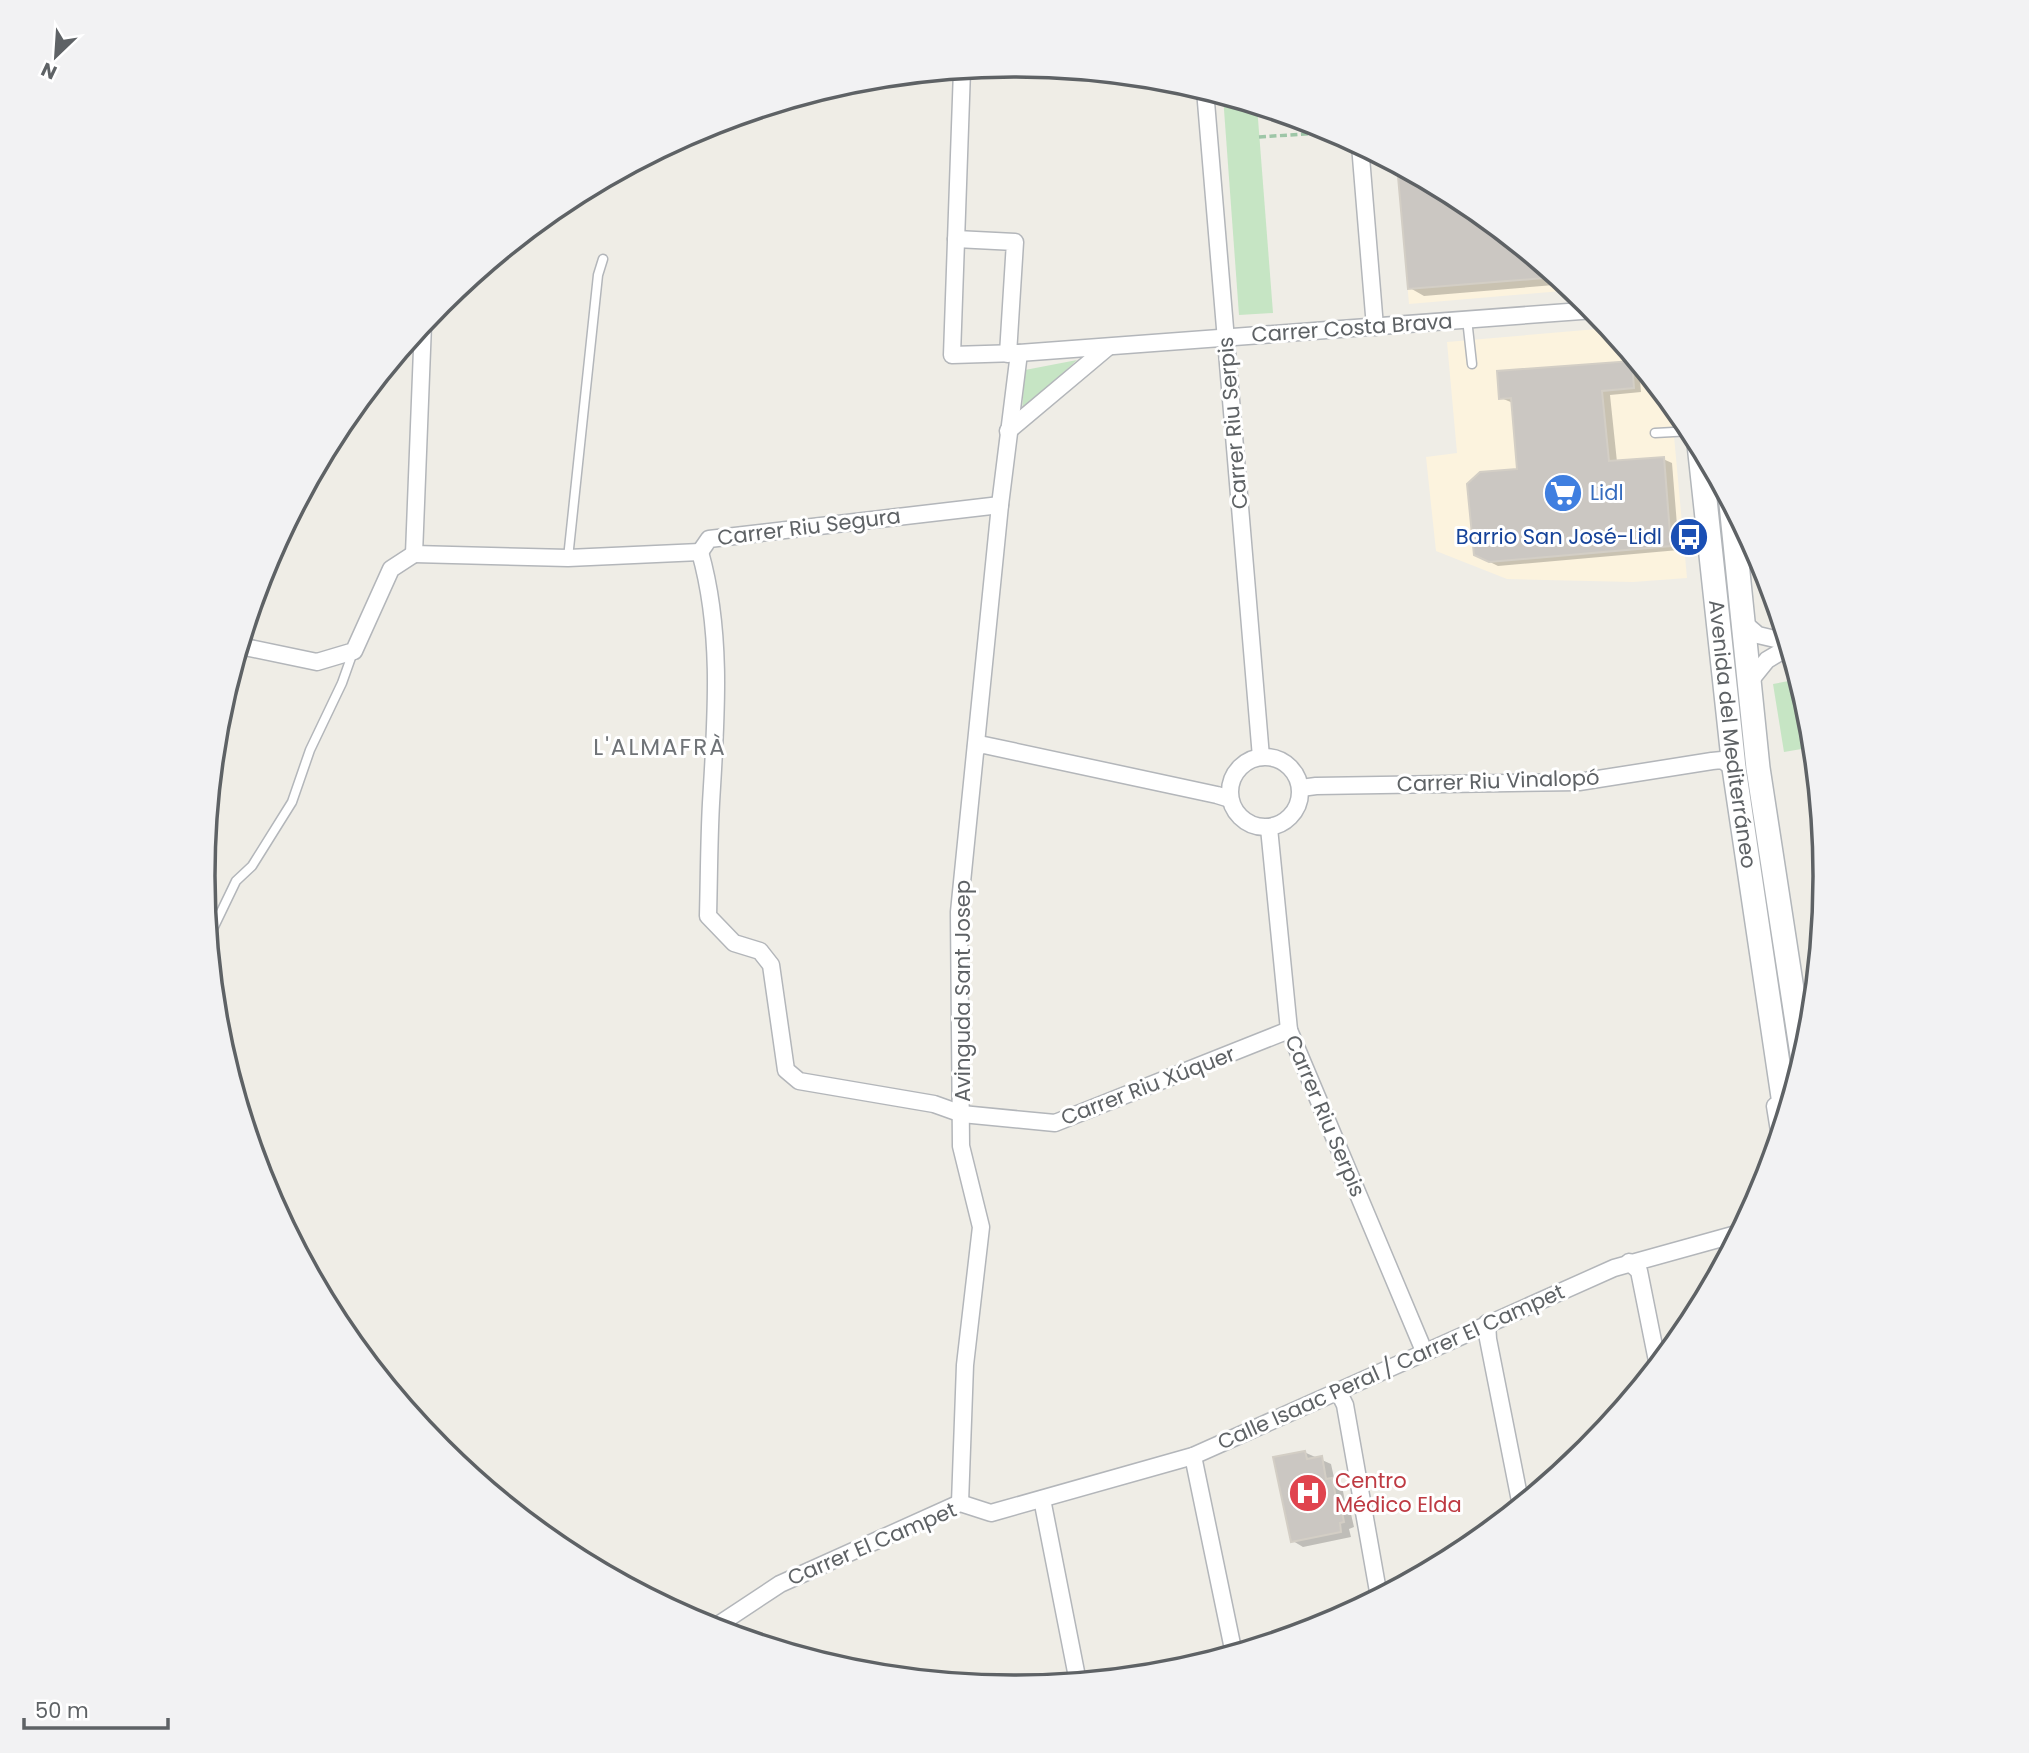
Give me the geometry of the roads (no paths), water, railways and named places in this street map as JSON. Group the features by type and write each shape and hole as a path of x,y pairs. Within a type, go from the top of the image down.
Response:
{"street":[{"path":"957,239 962,79"},
{"name":"Carrer Riu Serpis","path":"1206,100 1261,757"},
{"path":"1361,156 1375,327"},
{"name":"Carrer Costa Brava","path":"957,239 952,355 1013,354 1580,311"},
{"name":"Avinguda Sant Josep","path":"957,239 1015,242 1013,354 1008,430 959,912 961,1146 981,1227 965,1365 960,1503"},
{"path":"249,648 317,662 354,651 391,569 414,554 422,339"},
{"path":"1008,430 1109,346"},
{"name":"Avenida del Mediterráneo","path":"1702,468 1734,768 1783,1096"},
{"name":"Carrer Riu Segura","path":"414,554 568,558 700,552 709,539 1000,505"},
{"name":"Avenida del Mediterráneo","path":"1733,526 1758,768 1799,1033"},
{"name":"Carrer Riu Xúquer","path":"700,552 709,584 717,693 709,834 708,916 734,943 760,951 771,965 786,1070 799,1081 934,1104 962,1114 1055,1123 1289,1030"},
{"path":"1744,623 1758,635 1778,640"},
{"path":"1750,681 1767,660 1781,651"},
{"path":"976,747 984,745 1230,799"},
{"path":"1261,757 1283,761 1292,768 1301,788 1300,799 1290,818 1269,828 1249,824 1234,809 1230,799 1233,776 1240,767 1261,757"},
{"name":"Carrer Riu Vinalopó","path":"1301,788 1578,782 1712,761 1722,761 1734,768"},
{"name":"Carrer Riu Serpis","path":"1269,828 1289,1030 1424,1351"},
{"name":"Avenida del Mediterráneo","path":"1770,1023 1777,1117"},
{"name":"Avenida del Mediterráneo","path":"1781,1083 1784,1092"},
{"name":"Calle Isaac Peral / Carrer El Campet","path":"1042,1499 1193,1456 1487,1322 1629,1262 1729,1236"},
{"path":"1629,1262 1639,1272 1656,1354"},
{"path":"1487,1322 1519,1496"},
{"path":"1338,1391 1345,1405 1378,1588"},
{"path":"1193,1456 1232,1646"},
{"path":"1042,1499 1076,1673"},
{"name":"Carrer El Campet","path":"724,1621 780,1584 960,1503 991,1513 1042,1499"}],"lane":[{"path":"568,558 598,275 603,259"},
{"path":"1467,319 1472,364"},
{"path":"1656,433 1679,432"},
{"path":"217,921 236,881 252,866 292,803 310,750 354,651"}],"place":[{"name":"Lidl","path":"1563,493"},
{"name":"Barrio San José-Lidl","path":"1689,537"},
{"name":"Centro Médico Elda","path":"1308,1493"}],"district":[{"name":"L'ALMAFRÀ","path":"660,747"}]}
